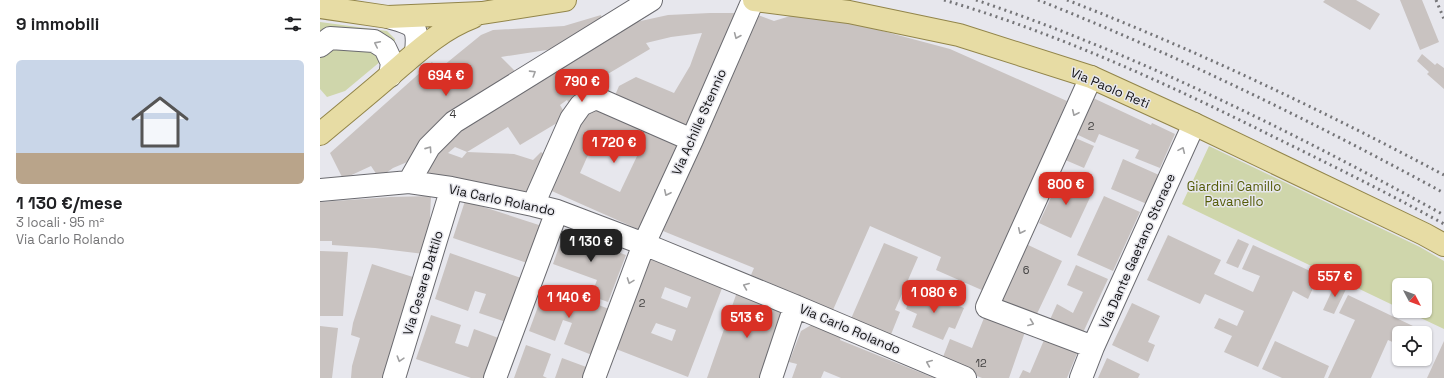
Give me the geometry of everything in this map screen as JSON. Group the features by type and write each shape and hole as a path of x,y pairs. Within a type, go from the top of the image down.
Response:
{"main road":[{"path":"320,7 388,17 482,13 565,0"},
{"name":"Via Paolo Reti","path":"753,0 849,12 959,35 1092,77 1194,124 1444,245"},
{"path":"320,134 436,36 459,22 482,13"},
{"path":"320,115 350,109"}],"street":[{"path":"410,182 430,147 454,122 652,0"},
{"name":"Via Achille Stennio","path":"594,378 644,244 692,140 753,0"},
{"path":"388,17 407,22 414,28 417,38 416,52"},
{"path":"320,46 330,38 374,41 385,48 392,63 390,76"},
{"path":"1092,77 987,307 1093,347"},
{"path":"534,205 570,118 581,105 596,98 692,140"},
{"name":"Via Dante Gaetano Storace","path":"1081,378 1093,347 1194,124"},
{"name":"Via Carlo Rolando","path":"320,190 410,182 451,188 557,211 644,244 965,378"},
{"name":"Via Cesare Dattilo","path":"394,378 451,188"},
{"path":"495,378 557,211"},
{"path":"771,378 795,306"}],"green space":[{"path":"320,22 387,31 395,39 393,51 345,91 327,97 320,89"},
{"name":"Giardini Camillo Pavanello","path":"1209,146 1420,247 1444,261 1444,329 1421,318 1432,318 1432,278 1392,278 1392,305 1182,204"}],"building":[{"path":"1325,0 1356,0 1380,14 1370,30 1323,2"},
{"path":"1400,0 1422,0 1439,42 1420,50"},
{"path":"739,13 684,133 613,100 619,86 636,77 674,93 690,66 702,33 671,37 646,43 650,49 579,91 586,99 571,107 567,100 560,105 567,117 520,145 508,127 467,152 514,154 533,160 541,152 549,158 525,199 422,180 438,148 459,131 636,22 668,15","holes":["455,147 467,152 462,158 448,153"]},
{"path":"800,13 875,29 950,49 1067,101 984,291 936,270 941,257 870,226 833,310 751,275 754,268 663,231 727,86 755,14 774,21"},
{"path":"601,15 603,24 566,47 501,57 518,74 412,160 393,168 379,178 371,166 343,179 330,153 432,62 438,70 481,35 493,30 564,26"},
{"path":"1422,54 1435,65 1437,63 1444,68 1444,89 1427,74 1429,72 1417,61"},
{"path":"1091,97 1151,125 1152,123 1175,134 1160,168 1135,158 1139,150 1099,134 1095,143 1074,133"},
{"path":"594,101 683,140 642,231 545,188 582,106","holes":["597,135 638,154 620,192 580,173"]},
{"path":"1073,137 1094,146 1084,168 1063,159"},
{"path":"1123,159 1159,175 1147,204 1111,189"},
{"path":"1062,174 1094,189 1071,238 1039,223"},
{"path":"431,196 429,239 424,254 375,248 332,245 332,241 320,241 320,202 390,197"},
{"path":"1104,196 1140,212 1113,271 1077,255"},
{"path":"465,201 542,226 530,264 453,238"},
{"path":"564,233 626,255 608,302 591,296 597,280 553,264"},
{"path":"1168,235 1221,260 1214,274 1253,292 1260,276 1242,269 1253,245 1319,275 1308,299 1293,291 1258,367 1224,352 1232,336 1214,328 1219,318 1237,326 1244,311 1205,294 1200,304 1147,280"},
{"path":"1238,239 1249,244 1238,268 1226,263"},
{"path":"884,243 918,257 895,310 900,312 890,337 850,321"},
{"path":"1026,244 1062,261 1035,318 1000,302"},
{"path":"320,251 348,252 343,316 320,316"},
{"path":"450,253 524,279 509,323 479,313 486,294 475,291 468,311 435,299"},
{"path":"652,255 724,283 688,377 616,349","holes":["665,287 691,297 687,308 661,298","656,323 676,330 672,341 651,333"]},
{"path":"372,264 416,278 383,378 351,378 352,366 360,338 351,335 353,323"},
{"path":"1076,265 1108,279 1080,339 1048,324 1057,304 1073,313 1083,292 1067,285"},
{"path":"1336,282 1347,287 1334,314 1323,310"},
{"path":"546,285 609,309 592,355 564,344 572,323 563,320 555,341 529,331"},
{"path":"914,288 964,308 955,329 949,327 943,340 912,327 917,314 906,309"},
{"path":"737,292 787,310 763,378 707,378"},
{"path":"1348,295 1392,316 1392,318 1396,318 1413,326 1392,326 1392,342 1388,340 1371,378 1328,378 1355,320 1339,313"},
{"path":"1132,303 1160,316 1148,342 1155,345 1148,362 1112,345"},
{"path":"986,313 1026,329 1009,378 982,378 941,362 950,339 972,348"},
{"path":"431,315 461,325 455,343 468,347 474,329 504,340 490,378 471,378 416,359"},
{"path":"813,324 842,334 840,340 934,378 841,378 824,371 821,378 792,378 797,364 789,362 801,331"},
{"path":"320,326 338,328 332,378 320,378"},
{"path":"1044,340 1078,351 1067,378 1019,378 1023,370 1030,373"},
{"path":"1275,341 1329,366 1324,378 1282,378 1262,369"},
{"path":"1444,341 1444,378 1427,378"},
{"path":"526,345 551,354 543,376 547,378 514,378"},
{"path":"562,358 589,368 585,378 555,378"},
{"path":"1107,358 1140,374 1138,378 1098,378"}],"railway":[{"path":"944,0 1029,28 1153,79 1234,117 1402,201 1444,224"},
{"path":"976,0 1097,45 1156,70 1273,125 1444,215"},
{"path":"1038,0 1142,43 1244,90 1344,140 1444,193"},
{"path":"1067,0 1211,60 1352,127 1444,175"},
{"path":"1436,0 1444,19"}]}
